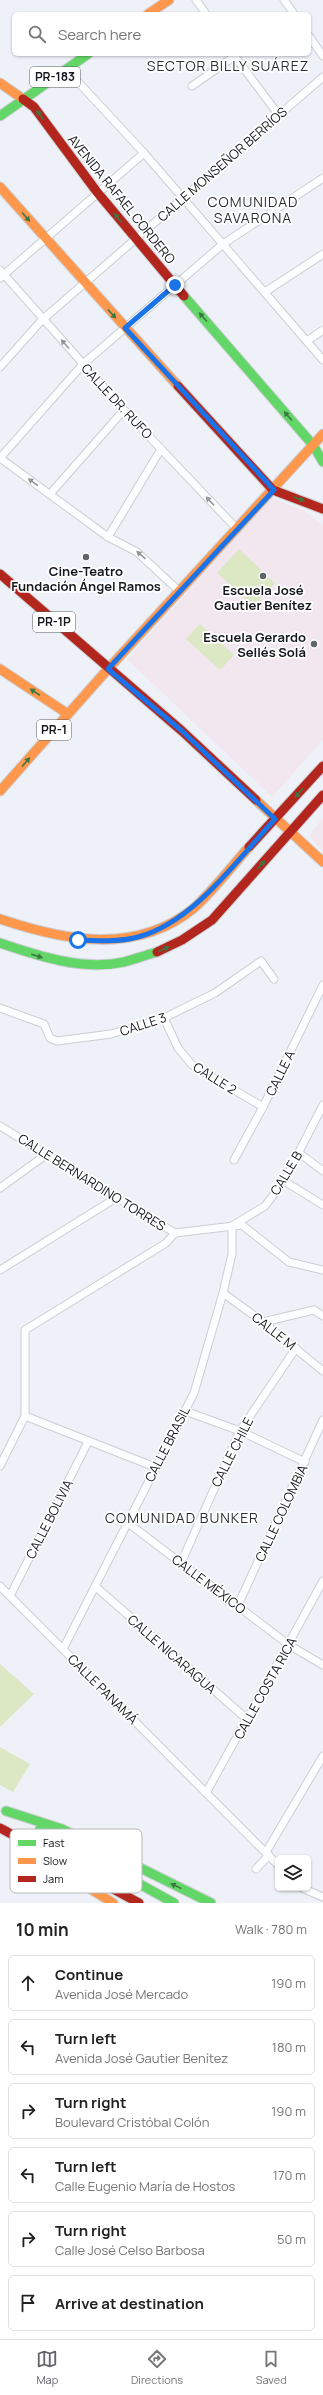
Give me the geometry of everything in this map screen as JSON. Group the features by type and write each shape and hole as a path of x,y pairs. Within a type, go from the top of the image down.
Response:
{"main road":[{"path":"151,12 168,0"},
{"name":"PR-183","path":"0,116 85,56"},
{"name":"AVENIDA RAFAEL CORDERO","path":"0,83 34,107 97,192 135,239 313,445 323,462"},
{"path":"0,187 125,328 274,490 321,505"},
{"path":"323,434 274,490 108,669 182,731 323,862"},
{"name":"PR-1P","path":"0,574 108,669"},
{"name":"PR-1","path":"0,669 68,714"},
{"name":"PR-1","path":"0,791 108,669"},
{"path":"0,919 50,935 78,940 112,941 138,937 161,928 192,910 323,766"},
{"path":"0,943 40,958 91,964 123,962 161,951 182,940 212,920 323,795"},
{"path":"3,1810 38,1829"},
{"path":"3,1810 62,1829"},
{"path":"0,1829 10,1836"},
{"path":"0,1829 10,1834"},
{"path":"142,1869 211,1903"},
{"path":"142,1886 174,1903"},
{"path":"98,1893 113,1903"},
{"path":"120,1893 139,1903"}],"street":[{"path":"196,0 205,12"},
{"path":"284,0 293,12"},
{"path":"311,39 323,56"},
{"path":"192,86 233,56"},
{"path":"235,56 278,114"},
{"path":"66,69 144,153 323,360"},
{"name":"CALLE MONSEÑOR BERRÍOS","path":"0,367 42,320 278,114 323,77"},
{"path":"1,274 45,239 97,192 144,153"},
{"path":"179,592 137,552 108,537 0,458 83,364 223,244 323,178"},
{"path":"265,292 323,254"},
{"name":"CALLE DR. RUFO","path":"1,274 124,410 237,529"},
{"path":"307,341 323,330"},
{"path":"50,494 124,410"},
{"path":"108,537 161,449"},
{"name":"CALLE 3","path":"0,1008 44,1024 50,1038 57,1041 111,1034 164,1018 215,993 261,961 274,979"},
{"name":"CALLE A","path":"234,1160 263,1107 323,985"},
{"name":"CALLE 2","path":"164,1018 178,1048 192,1065 263,1107"},
{"name":"CALLE B","path":"232,1226 265,1206 284,1181 322,1108"},
{"name":"CALLE BERNARDINO TORRES","path":"0,1126 175,1234 232,1226"},
{"path":"298,1153 323,1171"},
{"path":"0,1188 47,1154"},
{"path":"284,1181 323,1205"},
{"path":"0,1270 116,1198"},
{"path":"232,1226 242,1225 289,1262 323,1270"},
{"name":"CALLE BRASIL","path":"63,1649 194,1393 224,1293 232,1254 232,1226"},
{"path":"0,1466 25,1416 25,1330 166,1243 175,1234"},
{"name":"CALLE M","path":"224,1293 263,1322 323,1371"},
{"path":"263,1322 314,1310 323,1316"},
{"name":"CALLE CHILE","path":"181,1562 240,1431 296,1348"},
{"path":"185,1411 240,1431 305,1462"},
{"path":"25,1416 155,1467"},
{"name":"CALLE COLOMBIA","path":"238,1605 323,1420"},
{"name":"CALLE BOLIVIA","path":"10,1596 88,1442"},
{"name":"CALLE MÉXICO","path":"128,1523 289,1645 323,1665"},
{"name":"CALLE COSTA RICA","path":"206,1793 248,1720 323,1582"},
{"name":"CALLE PANAMÁ","path":"0,1586 275,1862"},
{"name":"CALLE NICARAGUA","path":"96,1587 248,1720"},
{"path":"256,1870 267,1854 323,1756"},
{"path":"309,1891 323,1897"}],"shaded area":[{"name":"Escuela José Gautier Benítez","path":"272,498 304,511 323,525 323,740 272,797 127,659"},
{"path":"323,818 323,852 310,837 311,832"}],"green space":[{"path":"239,549 275,583 254,606 217,573"},
{"path":"200,624 234,655 220,670 186,639"},
{"path":"0,1664 34,1694 0,1727"},
{"path":"0,1747 30,1764 13,1792 0,1785"}],"traffic: fast":[{"path":"0,116 85,56"},
{"path":"184,296 313,445 323,462"},
{"path":"0,943 61,961 93,965 124,962 157,952"},
{"path":"6,1811 62,1829"},
{"path":"142,1869 211,1903"},
{"path":"142,1885 174,1903"}],"traffic: slow":[{"path":"151,12 169,0"},
{"path":"0,83 23,99"},
{"path":"0,187 178,386"},
{"path":"108,669 323,434"},
{"path":"0,669 68,714"},
{"path":"0,791 108,669"},
{"path":"256,800 323,862"},
{"path":"0,919 25,927 75,938 125,938 149,933 172,923 194,908 249,847"},
{"path":"97,1893 113,1903"}],"traffic: jam":[{"path":"23,99 34,107 97,192 184,296"},
{"path":"178,386 273,490 323,509"},
{"path":"0,574 182,731 256,800"},
{"path":"249,847 323,766"},
{"path":"157,952 182,940 212,920 323,795"},
{"path":"0,1828 10,1833"},
{"path":"120,1893 139,1903"}],"place":[{"name":"Cine-Teatro Fundación Ángel Ramos","path":"86,557"},
{"name":"Escuela José Gautier Benítez","path":"263,576"},
{"name":"Escuela Gerardo Sellés Solá","path":"314,644"}],"district":[{"name":"SECTOR BILLY SUÁREZ","path":"228,66"},
{"name":"COMUNIDAD SAVARONA","path":"253,210"},
{"name":"COMUNIDAD BUNKER","path":"182,1518"}],"route":[{"path":"78,940 112,941 138,937 161,928 192,910 275,819 182,731 108,669 274,490 125,328 175,285"}]}
